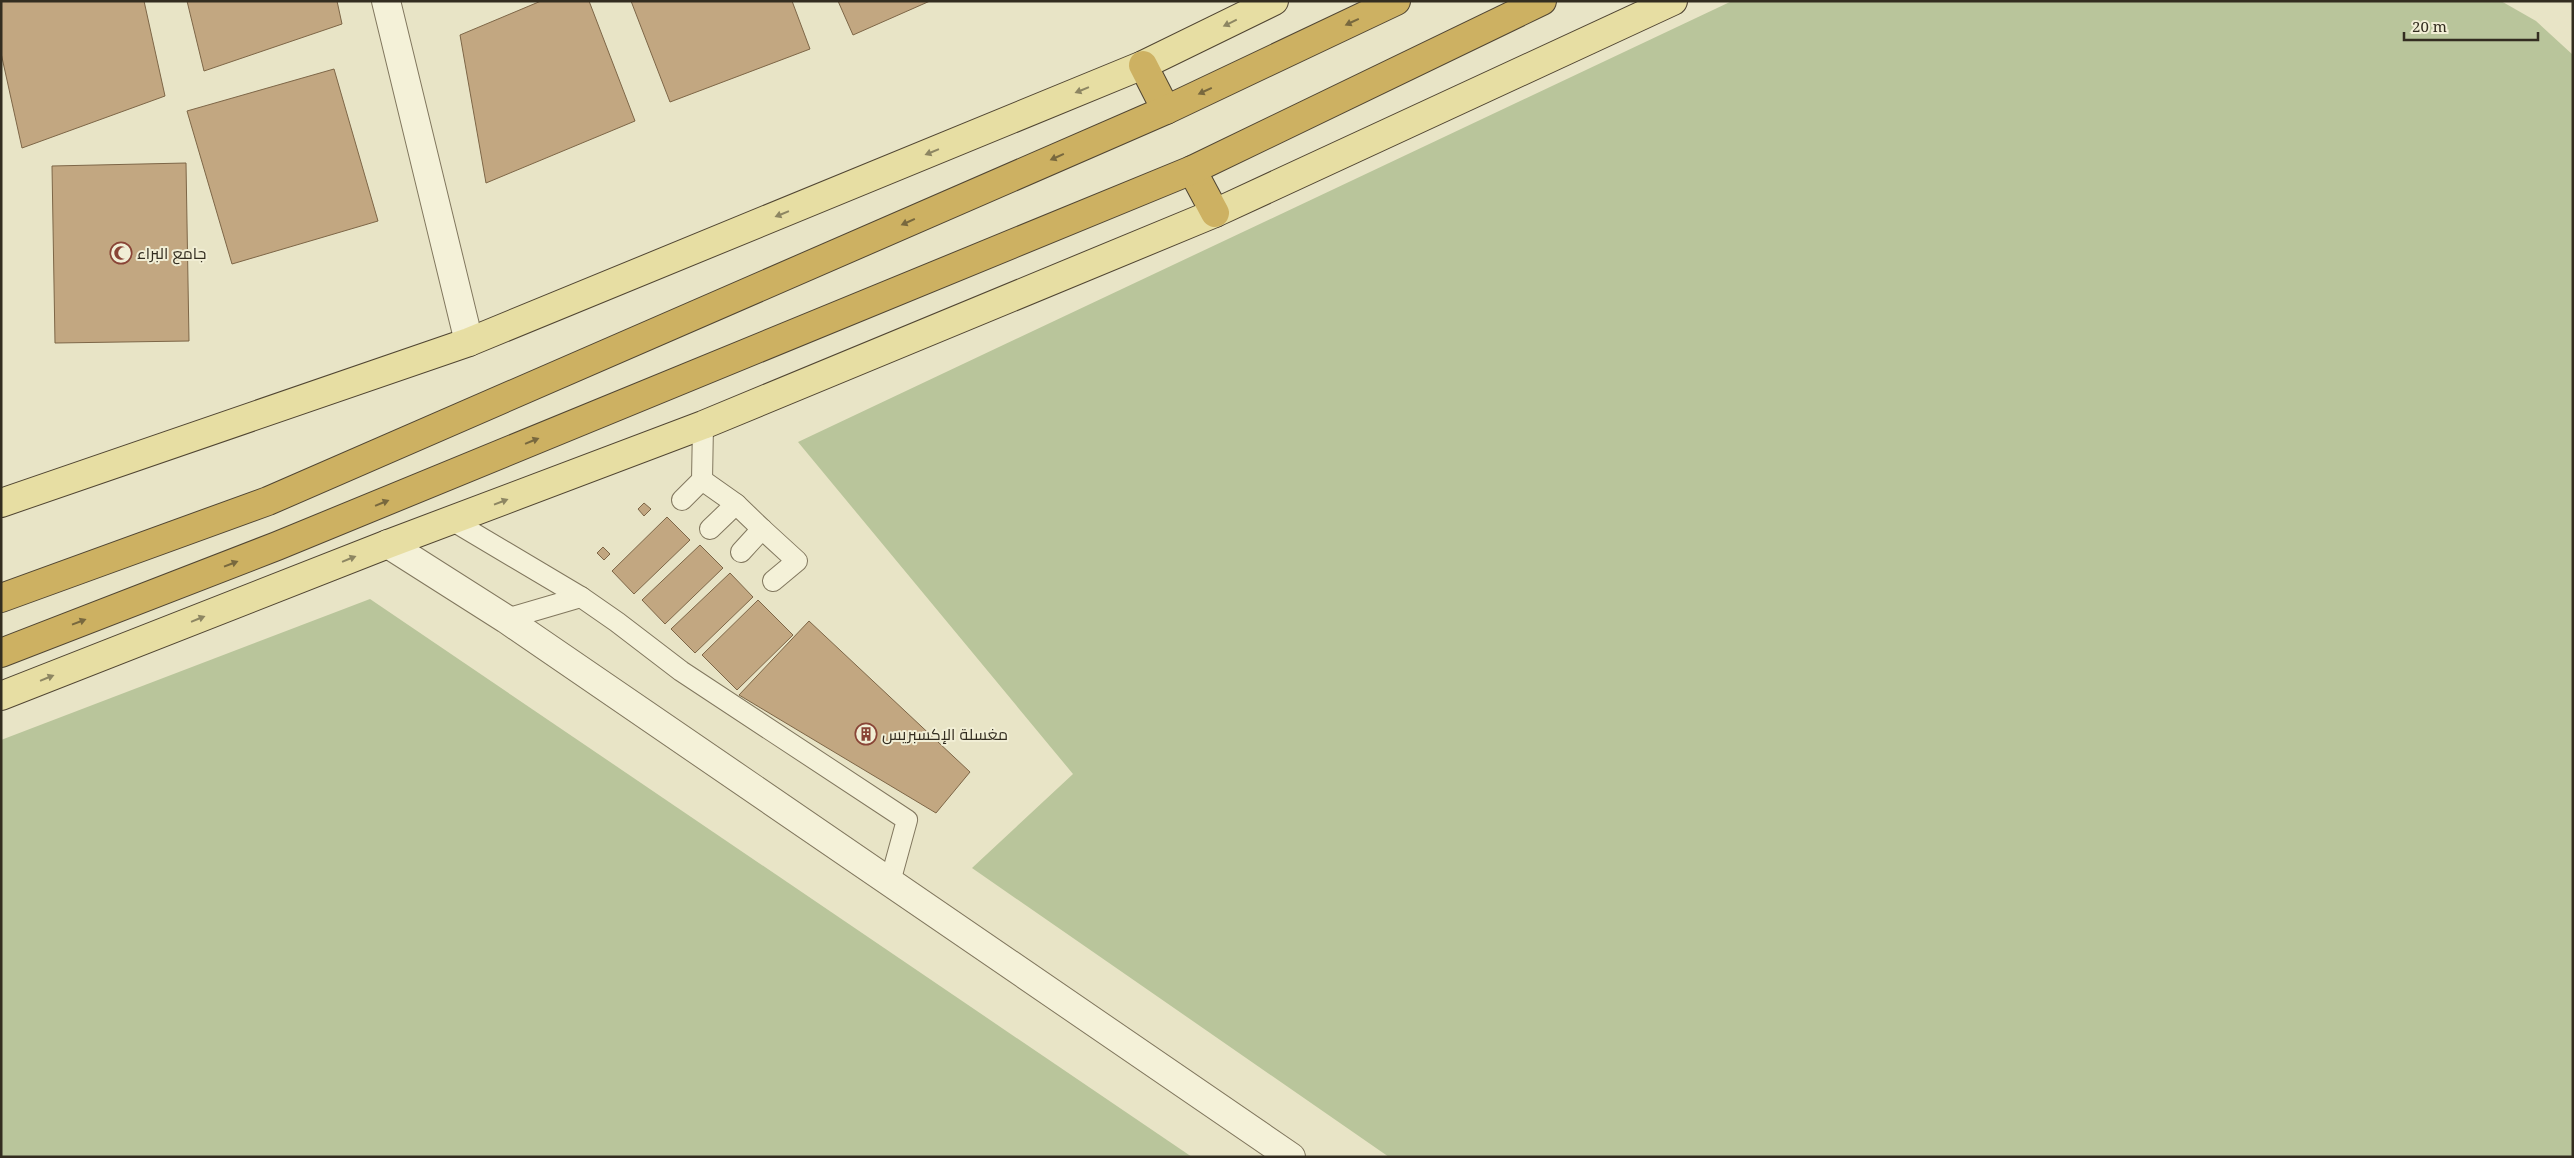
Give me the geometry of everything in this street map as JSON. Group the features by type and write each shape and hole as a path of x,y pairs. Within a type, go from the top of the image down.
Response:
{"highway":[{"path":"1,598 268,500 1166,110 1396,1"},
{"path":"1,653 277,546 1192,170 1542,1"},
{"path":"1143,65 1166,110"},
{"path":"1192,170 1215,214"}],"main road":[{"path":"1,503 469,342 1143,65 1274,1"},
{"path":"1,696 388,544 703,425 1215,214 1673,1"}],"street":[{"path":"386,1 469,342"},
{"path":"388,544 506,618 1291,1157"}],"lane":[{"path":"682,500 702,480 703,425"},
{"path":"702,480 736,504 797,561 774,581"},
{"path":"710,529 736,504"},
{"path":"453,521 581,597 681,671 907,820 890,882"},
{"path":"741,552 762,529"},
{"path":"506,618 581,597"}],"green space":[{"path":"1732,1 2501,1 2536,21 2573,55 2573,1157 1389,1157 972,868 1073,774 798,442"},
{"path":"370,599 1192,1157 1,1157 1,740"}],"building":[{"path":"1,1 144,1 165,96 22,148 1,53"},
{"path":"187,1 337,1 342,24 204,71"},
{"path":"541,1 589,1 635,121 486,183 460,35"},
{"path":"631,1 792,1 810,49 670,102"},
{"path":"838,1 930,1 853,35"},
{"path":"334,69 378,221 232,264 187,111"},
{"name":"جامع البراء","path":"186,163 189,341 55,343 52,166"},
{"path":"644,503 651,509 644,516 638,509"},
{"path":"667,517 690,540 634,594 612,571"},
{"path":"700,545 723,568 665,624 642,600"},
{"path":"603,547 610,554 604,560 597,553"},
{"path":"730,573 753,597 695,653 671,629"},
{"path":"758,600 793,635 737,690 702,655"},
{"name":"مغسلة الإكسبريس","path":"809,621 970,772 936,813 739,695"}],"place":[{"name":"جامع البراء","path":"121,253"},
{"name":"مغسلة الإكسبريس","path":"866,734"}]}
